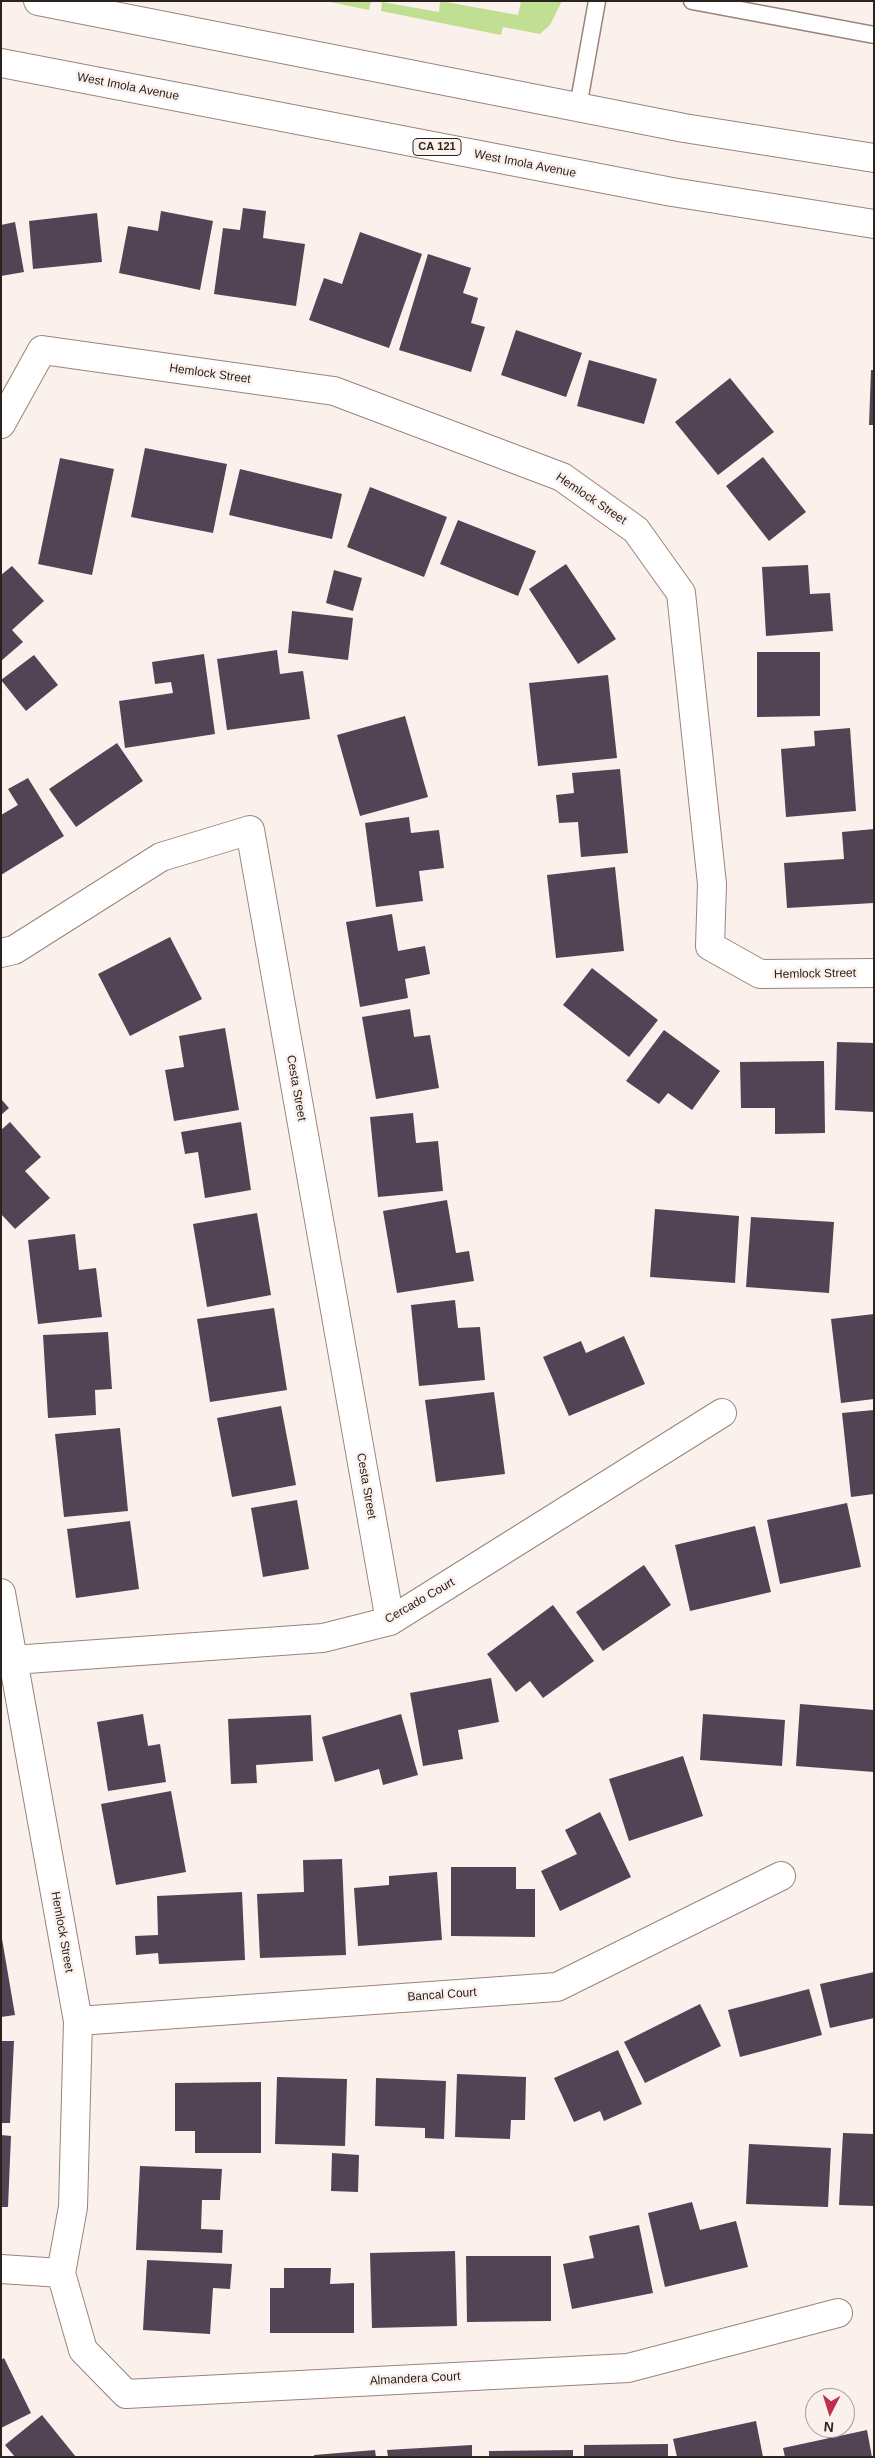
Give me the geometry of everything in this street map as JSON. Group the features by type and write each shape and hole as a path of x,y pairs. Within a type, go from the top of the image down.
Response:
{"street":[{"path":"38,1 684,128 874,158"},
{"name":"West Imola Avenue","path":"1,63 672,192 874,224"},
{"name":"Hemlock Street","path":"1,424 42,350 334,391 562,477 636,530 681,593 712,884 710,946 760,974 874,973"},
{"name":"Cesta Street","path":"1,953 14,950 161,857 250,830 390,1622"},
{"name":"Cercado Court","path":"13,1660 323,1638 390,1622 722,1413"},
{"name":"Hemlock Street","path":"1,1593 78,2021 73,2207 61,2273"},
{"name":"Bancal Court","path":"78,2021 556,1987 781,1876"},
{"path":"1,2269 61,2273"},
{"name":"Almandera Court","path":"61,2273 83,2350 126,2394 628,2368 838,2313"}],"lane":[{"path":"578,107 598,1"},
{"path":"692,1 874,35"}],"green space":[{"path":"325,1 371,1 369,10"},
{"path":"440,1 518,15 521,1 562,1 550,25 540,34 503,27 501,35 381,11 382,2 439,12"}],"building":[{"path":"243,208 266,211 263,238 305,244 296,306 214,294 223,228 240,230"},
{"path":"161,211 213,221 200,290 119,273 128,226 158,231"},
{"path":"97,213 102,262 33,269 29,221"},
{"path":"15,222 24,272 1,276 1,225"},
{"path":"360,232 422,254 389,348 309,320 324,278 342,284"},
{"path":"428,254 471,268 463,293 478,298 471,323 485,327 471,372 399,350"},
{"path":"516,330 582,353 566,397 501,375"},
{"path":"589,360 657,379 644,424 577,406"},
{"path":"871,370 874,370 874,425 869,425"},
{"path":"730,378 774,432 718,475 675,422"},
{"path":"145,448 227,464 213,533 131,517"},
{"path":"763,457 806,512 769,541 726,486"},
{"path":"60,458 114,469 92,575 38,564"},
{"path":"240,469 342,494 332,539 229,515"},
{"path":"370,487 447,517 424,577 347,547"},
{"path":"458,520 536,551 518,596 440,564"},
{"path":"566,564 616,639 578,664 529,589"},
{"path":"808,565 810,594 830,593 833,631 766,636 762,567"},
{"path":"12,566 44,601 12,630 23,642 1,661 1,575"},
{"path":"334,570 362,578 353,611 326,603"},
{"path":"292,611 353,618 348,660 288,653"},
{"path":"277,650 280,674 303,671 310,719 227,730 217,659"},
{"path":"757,652 820,652 820,716 757,717"},
{"path":"204,654 215,734 125,748 119,701 173,693 171,682 155,684 152,662"},
{"path":"34,655 58,685 26,711 1,680"},
{"path":"608,675 617,758 538,766 529,683"},
{"path":"405,716 428,797 360,816 337,735"},
{"path":"850,728 856,811 786,817 781,749 815,746 814,731"},
{"path":"117,743 143,781 76,827 49,789"},
{"path":"620,769 628,853 581,857 578,822 559,823 556,795 574,793 572,773"},
{"path":"28,778 64,836 1,875 1,815 18,805 8,789"},
{"path":"409,817 411,833 439,830 444,868 419,871 423,901 376,907 365,823"},
{"path":"874,829 874,903 787,908 784,863 844,859 842,832"},
{"path":"615,867 624,951 556,958 547,875"},
{"path":"392,914 398,951 425,946 430,974 405,979 408,998 360,1007 346,922"},
{"path":"170,937 202,999 130,1036 98,974"},
{"path":"592,968 658,1020 629,1057 563,1005"},
{"path":"410,1009 414,1037 430,1035 439,1088 376,1099 362,1017"},
{"path":"225,1028 239,1110 174,1121 165,1070 184,1067 179,1036"},
{"path":"664,1030 720,1071 692,1110 668,1093 659,1104 626,1081"},
{"path":"837,1042 874,1043 874,1112 835,1110"},
{"path":"824,1061 825,1133 775,1134 775,1108 741,1108 740,1062"},
{"path":"1,1099 9,1108 1,1115"},
{"path":"413,1113 416,1143 438,1141 443,1191 378,1197 370,1117"},
{"path":"10,1122 41,1157 25,1171 50,1198 15,1229 1,1214 1,1130"},
{"path":"241,1122 251,1190 205,1198 198,1152 185,1154 181,1132"},
{"path":"447,1200 456,1253 469,1251 474,1281 397,1293 383,1211"},
{"path":"655,1209 739,1216 735,1283 650,1277"},
{"path":"257,1213 271,1295 207,1307 193,1224"},
{"path":"751,1217 834,1222 829,1293 746,1287"},
{"path":"75,1234 79,1270 96,1268 102,1317 38,1324 28,1240"},
{"path":"455,1300 458,1328 480,1327 485,1380 419,1386 411,1305"},
{"path":"274,1308 287,1390 210,1402 197,1319"},
{"path":"874,1314 874,1399 841,1403 831,1319"},
{"path":"108,1332 112,1389 95,1390 96,1415 48,1418 43,1335"},
{"path":"624,1336 645,1384 569,1416 543,1357 581,1341 586,1353"},
{"path":"494,1392 505,1474 436,1482 425,1400"},
{"path":"281,1406 296,1485 232,1497 217,1418"},
{"path":"874,1410 874,1494 851,1497 842,1413"},
{"path":"120,1428 128,1511 64,1517 55,1434"},
{"path":"297,1500 309,1569 263,1577 251,1508"},
{"path":"847,1503 861,1567 780,1584 767,1520"},
{"path":"130,1521 139,1589 76,1598 67,1529"},
{"path":"755,1526 771,1592 690,1611 675,1545"},
{"path":"644,1565 671,1605 603,1651 576,1612"},
{"path":"553,1605 594,1661 543,1698 530,1681 516,1692 487,1654"},
{"path":"491,1678 499,1722 458,1730 463,1759 423,1766 410,1693"},
{"path":"800,1704 874,1710 874,1772 796,1766"},
{"path":"143,1714 148,1746 160,1744 166,1782 108,1791 97,1722"},
{"path":"401,1714 418,1775 383,1785 379,1769 335,1782 322,1737"},
{"path":"703,1714 785,1720 782,1766 700,1760"},
{"path":"311,1715 313,1761 256,1765 257,1783 231,1784 228,1719"},
{"path":"683,1756 703,1816 629,1841 609,1779"},
{"path":"171,1791 186,1872 116,1885 101,1804"},
{"path":"600,1812 631,1877 560,1911 541,1871 577,1854 565,1830"},
{"path":"342,1859 346,1955 260,1958 257,1894 304,1892 303,1860"},
{"path":"451,1867 516,1867 516,1889 535,1889 535,1937 451,1936"},
{"path":"437,1872 442,1940 358,1946 354,1888 389,1885 389,1876"},
{"path":"242,1892 245,1960 159,1964 158,1953 136,1955 135,1936 158,1935 157,1896"},
{"path":"1,1933 15,2015 1,2017"},
{"path":"874,1972 874,2018 830,2028 820,1984"},
{"path":"809,1989 822,2035 740,2057 728,2010"},
{"path":"700,2004 721,2046 645,2083 624,2042"},
{"path":"1,2041 14,2041 10,2123 1,2123"},
{"path":"618,2050 642,2104 604,2121 600,2111 574,2122 554,2078"},
{"path":"457,2074 526,2077 525,2120 511,2120 510,2139 455,2137"},
{"path":"277,2077 347,2079 345,2146 275,2144"},
{"path":"376,2078 446,2081 444,2139 425,2138 425,2128 375,2126"},
{"path":"261,2082 261,2153 195,2153 195,2131 175,2131 175,2083"},
{"path":"843,2133 874,2134 874,2206 839,2205"},
{"path":"1,2135 11,2136 8,2207 1,2207"},
{"path":"749,2144 831,2148 828,2207 746,2204"},
{"path":"332,2153 359,2155 358,2192 331,2191"},
{"path":"140,2166 222,2169 220,2200 202,2200 201,2229 223,2230 222,2253 136,2250"},
{"path":"692,2202 700,2230 736,2221 748,2267 665,2287 648,2213"},
{"path":"639,2225 653,2293 572,2309 563,2264 594,2258 589,2236"},
{"path":"455,2251 457,2326 372,2328 370,2253"},
{"path":"466,2256 551,2256 551,2321 467,2322"},
{"path":"147,2260 232,2264 230,2289 213,2288 210,2334 143,2330"},
{"path":"284,2268 331,2268 330,2284 354,2283 354,2333 270,2333 270,2288 284,2288"},
{"path":"4,2358 31,2413 1,2428 1,2360"},
{"path":"42,2415 76,2457 15,2457 5,2445"},
{"path":"756,2421 763,2457 677,2457 673,2439"},
{"path":"867,2430 872,2457 785,2457 783,2448 830,2438 855,2438 855,2433"},
{"path":"668,2444 668,2457 584,2457 584,2445"},
{"path":"472,2445 472,2457 388,2457 387,2450"},
{"path":"375,2450 376,2457 314,2457 314,2455"},
{"path":"573,2450 573,2457 489,2457 489,2451"}]}
